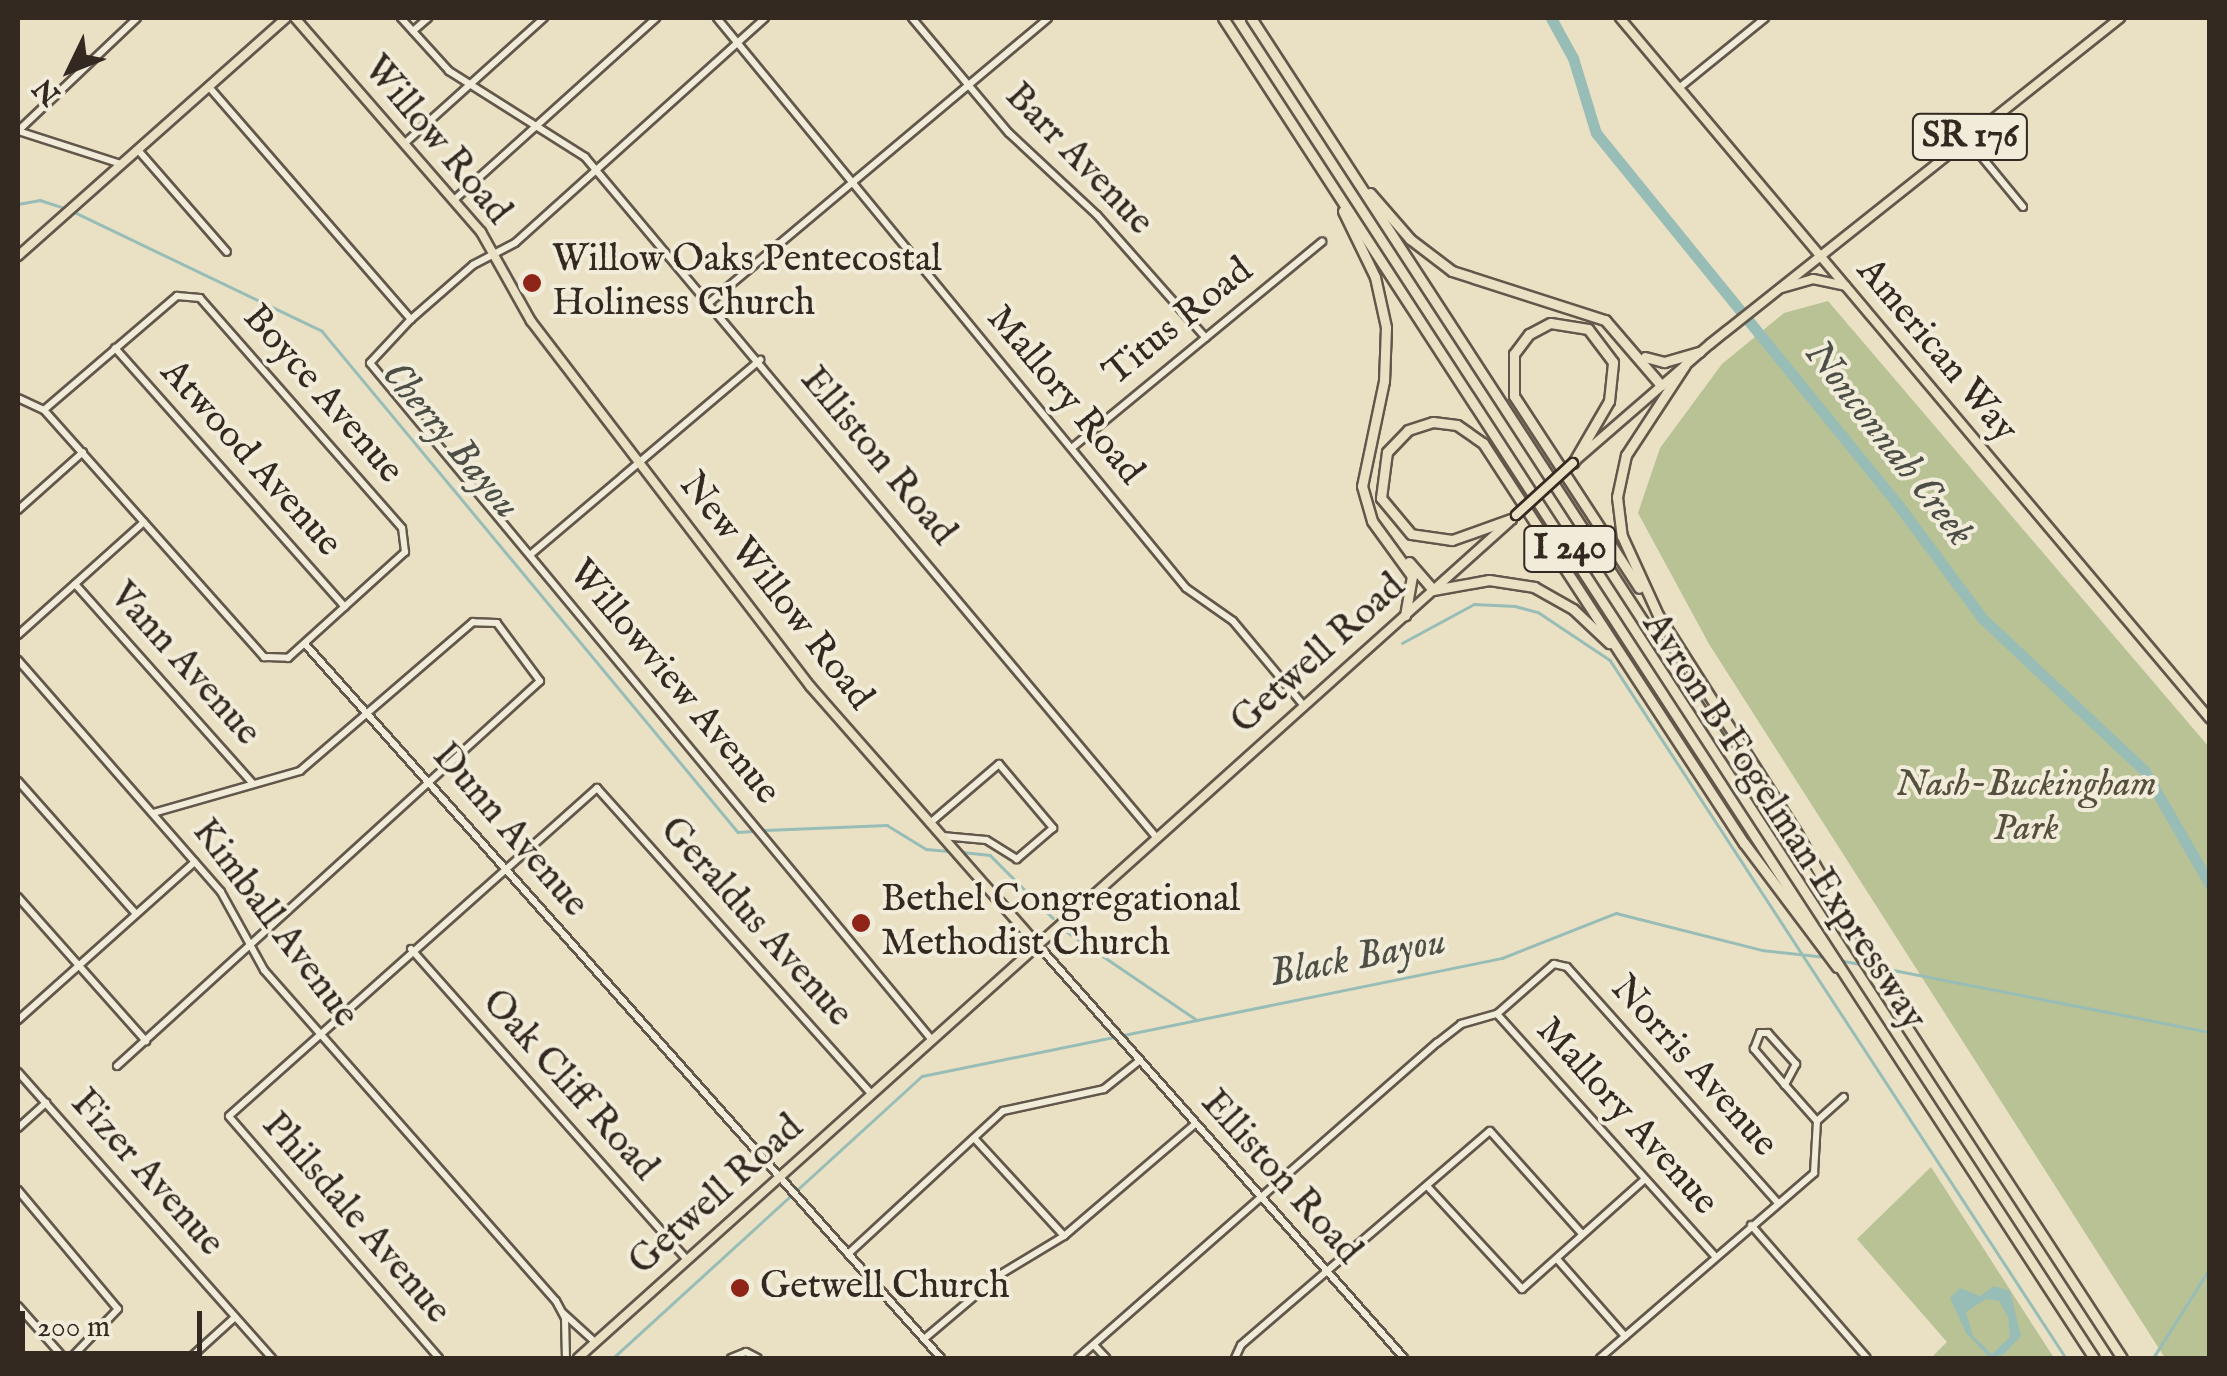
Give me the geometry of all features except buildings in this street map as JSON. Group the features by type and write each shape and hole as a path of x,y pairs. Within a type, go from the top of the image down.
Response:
{"highway":[{"name":"Avron B Fogelman Expressway","path":"1223,18 2094,1358"},
{"name":"Avron B Fogelman Expressway","path":"1251,18 2122,1358"},
{"path":"1321,168 1369,261 1383,310 1386,360 1362,486 1368,514 1414,582 1404,615"},
{"path":"1354,176 1441,264 1488,287 1584,309 1639,353 1661,385"},
{"path":"1573,463 1609,401 1613,362 1588,330 1550,324 1528,334 1514,354 1514,396 1804,845 1832,895 1842,929"},
{"path":"1639,353 1664,362 1700,352"},
{"path":"1658,615 1622,536 1618,483 1631,443 1670,395 1685,364"},
{"path":"1513,517 1452,540 1411,534 1381,498 1379,473 1387,452 1408,430 1432,422 1458,425 1478,438 1806,930 1850,980"},
{"path":"1395,551 1433,590 1498,580 1550,594 1598,630 1650,698"}],"main road":[{"path":"18,256 286,18"},
{"name":"Willow Road","path":"294,18 454,200 496,255"},
{"name":"American Way","path":"1620,18 2210,720"},
{"name":"Getwell Road","path":"578,1358 1685,364 2115,19"},
{"name":"New Willow Road","path":"496,255 530,321 818,696 1037,944"},
{"path":"1778,290 1813,279 1846,286"}],"street":[{"path":"121,164 18,131 137,18"},
{"name":"Elliston Road","path":"401,18 470,84 537,123 596,170 760,360 1156,837"},
{"path":"413,31 428,18"},
{"path":"405,143 544,18"},
{"path":"454,200 656,18"},
{"name":"Mallory Road","path":"717,18 1186,588 1234,620 1304,706"},
{"path":"209,87 411,319 473,265 496,255 596,170 765,18"},
{"name":"Barr Avenue","path":"912,18 968,84 1206,338"},
{"path":"710,302 1048,18"},
{"path":"1680,88 1765,18"},
{"path":"1968,139 2022,206"},
{"path":"138,150 227,252"},
{"name":"Titus Road","path":"1072,447 1322,242"},
{"name":"Boyce Avenue","path":"114,348 187,293 200,298 408,540 405,552 345,608"},
{"name":"Willowview Avenue","path":"411,319 370,363 932,1040"},
{"path":"44,410 114,348"},
{"name":"Atwood Avenue","path":"114,348 345,608"},
{"path":"530,554 760,360"},
{"path":"18,398 44,410 264,657 288,658 345,608"},
{"path":"18,510 83,452"},
{"path":"18,635 144,522"},
{"name":"Vann Avenue","path":"75,584 252,783"},
{"path":"117,1066 431,785 540,680 486,619 473,622 300,771 154,813"},
{"name":"Dunn Avenue","path":"304,644 941,1358"},
{"name":"Kimball Avenue","path":"18,660 221,892 250,950 317,1033 562,1313 596,1342"},
{"path":"930,823 994,764 1011,771 1053,828 1018,860 986,840 940,836"},
{"path":"18,781 136,914"},
{"name":"Geraldus Avenue","path":"504,866 597,788 872,1094"},
{"path":"18,1020 195,862"},
{"path":"317,1033 504,866"},
{"path":"18,897 146,1042"},
{"name":"Elliston Road","path":"1037,944 1404,1358"},
{"name":"Oak Cliff Road","path":"410,949 687,1260"},
{"name":"Norris Avenue","path":"1497,1014 1554,964 1567,967 1778,1203"},
{"path":"1078,1358 1461,1024 1497,1014"},
{"name":"Mallory Avenue","path":"1497,1014 1716,1256"},
{"name":"Philsdale Avenue","path":"317,1033 229,1116 439,1358"},
{"path":"1600,1358 1816,1170 1818,1121 1754,1050 1760,1033 1768,1033 1796,1064 1786,1085"},
{"path":"848,1254 1003,1112 1104,1089 1139,1061"},
{"name":"Fizer Avenue","path":"18,1072 272,1358"},
{"path":"1818,1121 1844,1097"},
{"path":"18,1128 46,1103"},
{"path":"924,1339 1001,1274 1064,1236 1194,1124"},
{"path":"1236,1358 1241,1344 1490,1131 1582,1234"},
{"path":"974,1137 1064,1236"},
{"path":"1428,1187 1522,1289 1645,1179"},
{"path":"18,1190 118,1309 68,1358 18,1306"},
{"name":"Mallory Avenue","path":"1751,1225 1866,1358"},
{"path":"1557,1260 1625,1336"},
{"path":"562,1313 566,1358"},
{"path":"190,1358 235,1317"},
{"path":"1094,1344 1106,1358"},
{"path":"731,1358 746,1352 758,1358"}],"green space":[{"name":"Nash-Buckingham Park","path":"1828,301 2209,747 2209,1358 2165,1358 1709,644 1638,513 1660,448 1722,364 1784,313"},
{"path":"1931,1167 2054,1358 1931,1358 1947,1342 1857,1239"}],"water":[{"path":"1994,1286 2010,1291 2021,1336 2003,1355 1989,1357 1966,1333 1950,1298 1960,1288 1980,1296","holes":["1986,1299 1999,1301 2008,1317 2010,1337 1992,1354 1973,1336 1966,1312"]}],"waterway":[{"name":"Nonconnah Creek","path":"1551,18 1573,58 1596,133 1896,502 1982,618 2144,770 2210,885"},
{"name":"Cherry Bayou","path":"18,204 40,200 64,208"},
{"name":"Cherry Bayou","path":"72,211 322,331 738,832 753,831"},
{"path":"1402,643 1474,604 1515,606 1538,612 1610,660 2066,1358"},
{"name":"Cherry Bayou","path":"765,830 887,825 926,849 948,851"},
{"name":"Cherry Bayou","path":"962,852 990,855 1053,918"},
{"name":"Black Bayou","path":"613,1358 922,1076 1502,958 1616,913 1762,950 1826,957"},
{"name":"Cherry Bayou","path":"1066,931 1197,1020"},
{"name":"Black Bayou","path":"1838,960 1860,964"},
{"name":"Black Bayou","path":"1873,966 2210,1032"},
{"path":"2153,1358 2210,1268"}],"place":[{"name":"Willow Oaks Pentecostal Holiness Church","path":"532,283"},
{"name":"Bethel Congregational Methodist Church","path":"861,923"},
{"name":"Getwell Church","path":"740,1288"}]}
